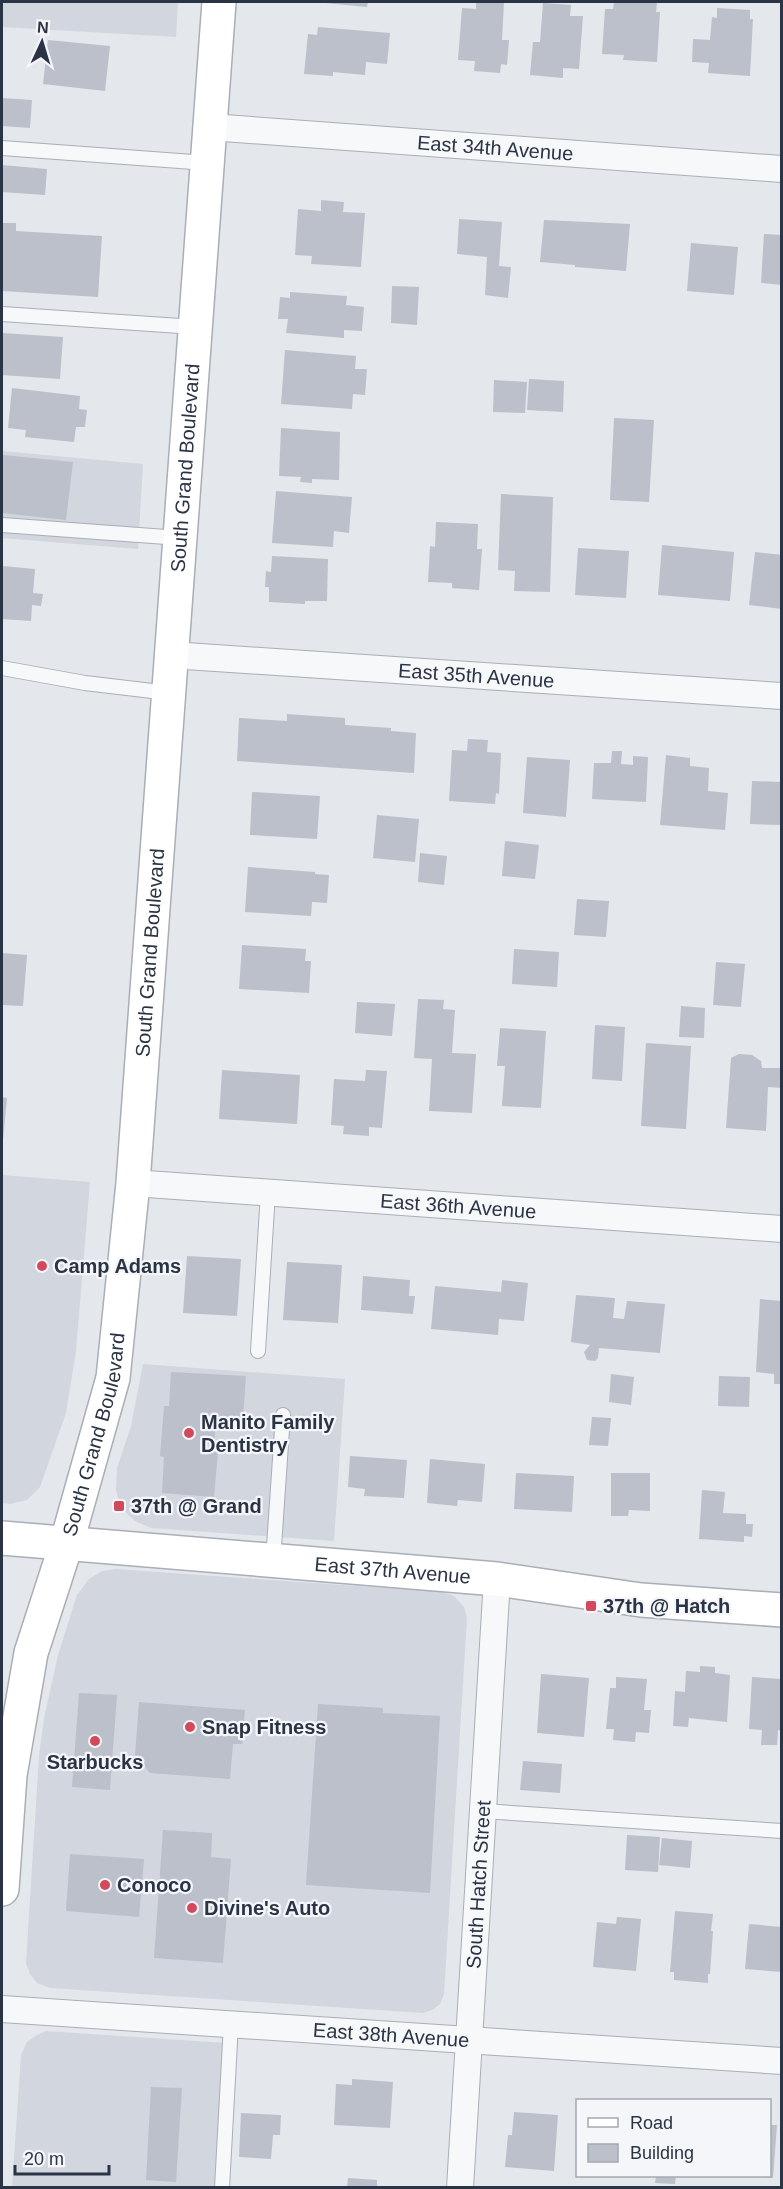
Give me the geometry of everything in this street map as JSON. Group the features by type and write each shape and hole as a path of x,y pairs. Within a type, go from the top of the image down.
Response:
{"main road":[{"name":"South Grand Boulevard","path":"2,1889 10,1775 31,1653 66,1545 113,1378 133,1183 219,2"},
{"name":"East 37th Avenue","path":"2,1538 497,1579 641,1600 782,1610"}],"street":[{"name":"East 34th Avenue","path":"210,127 782,169"},
{"name":"East 35th Avenue","path":"171,655 782,696"},
{"name":"East 36th Avenue","path":"133,1183 782,1229"},
{"name":"South Hatch Street","path":"459,2187 497,1579"},
{"name":"East 38th Avenue","path":"2,2009 782,2061"}],"lane":[{"path":"2,147 207,163"},
{"path":"2,314 195,327"},
{"path":"2,525 180,538"},
{"path":"2,668 85,683 169,693"},
{"path":"258,1351 268,1193"},
{"path":"273,1561 283,1415"},
{"path":"483,1811 782,1831"},
{"path":"222,2187 231,2024"}],"shaded area":[{"path":"2,2 178,2 176,37 2,27"},
{"path":"2,451 143,464 138,549 2,538"},
{"name":"Camp Adams","path":"2,1175 90,1182 76,1351 66,1413 40,1487 27,1500 10,1504 2,1503"},
{"path":"143,1364 345,1379 334,1541 151,1528 135,1521 121,1508 116,1490 117,1468 131,1426"},
{"path":"116,1569 442,1592 454,1596 464,1607 467,1618 444,1994 440,2004 432,2010 423,2013 50,1988 37,1983 30,1974 26,1963 39,1756 44,1718 58,1655 77,1595 89,1579 102,1571"},
{"path":"46,2031 226,2043 215,2187 12,2188 21,2055 27,2042"}],"building":[{"path":"326,2 368,2 367,7"},
{"path":"476,2 504,2 502,40 509,40 507,65 501,64 500,73 474,71 475,61 458,60 462,8 476,9"},
{"path":"614,2 657,2 656,12 660,12 657,62 623,60 624,55 602,54 605,9 613,9"},
{"path":"543,3 571,5 570,16 583,16 579,69 563,68 563,78 530,75 533,42 540,42"},
{"path":"717,8 750,10 750,19 753,19 750,76 708,73 709,63 692,62 693,39 710,40 712,17 717,18"},
{"path":"318,27 390,33 387,64 366,62 365,75 333,72 333,76 304,74 308,34 317,35"},
{"path":"48,40 110,46 105,91 43,84"},
{"path":"2,98 32,100 30,128 2,126"},
{"path":"2,165 47,169 45,195 2,192"},
{"path":"321,200 344,202 343,212 365,213 361,267 311,264 312,256 295,255 298,209 321,211"},
{"path":"459,219 502,222 499,266 511,267 508,298 485,295 487,257 457,254"},
{"path":"544,220 630,224 626,271 540,262"},
{"path":"2,223 16,223 16,231 102,236 98,297 2,291"},
{"path":"764,234 782,235 782,285 761,283"},
{"path":"691,243 738,247 734,295 687,291"},
{"path":"392,286 419,287 417,325 391,323"},
{"path":"290,292 347,296 346,305 364,307 362,331 344,330 344,338 286,333 288,319 278,319 280,297 290,298"},
{"path":"2,333 63,337 60,379 2,375"},
{"path":"285,350 356,356 355,369 367,369 365,395 353,394 352,409 281,404"},
{"path":"529,379 564,381 563,412 527,410"},
{"path":"494,380 527,382 525,413 493,412"},
{"path":"12,388 80,396 79,409 87,410 85,427 76,427 74,442 25,437 26,430 8,428"},
{"path":"614,418 654,420 649,502 610,500"},
{"path":"281,428 340,432 339,480 312,479 312,483 300,482 301,477 279,476"},
{"path":"3,455 73,462 66,520 2,513"},
{"path":"276,491 352,497 349,533 334,531 333,547 272,543"},
{"path":"501,494 553,497 550,592 514,591 515,571 498,570"},
{"path":"436,522 478,524 477,549 482,549 479,590 452,588 452,583 428,582 430,546 435,547"},
{"path":"662,545 734,552 730,601 658,595"},
{"path":"578,548 629,551 626,598 575,595"},
{"path":"755,552 782,555 782,609 749,605"},
{"path":"272,556 328,559 327,601 305,601 305,604 269,602 269,587 265,587 266,571 271,572"},
{"path":"2,566 35,569 33,593 43,594 41,606 32,605 31,621 2,619"},
{"path":"287,714 345,718 345,725 391,728 391,731 416,733 414,773 237,761 239,718 287,721"},
{"path":"468,739 488,740 487,752 501,753 499,794 496,793 495,804 449,801 452,750 467,751"},
{"path":"612,751 622,751 621,764 633,765 633,756 648,757 646,802 592,799 594,763 611,763"},
{"path":"666,755 690,758 690,766 709,768 708,791 728,793 725,830 660,825"},
{"path":"527,757 570,760 566,817 523,813"},
{"path":"752,781 782,782 782,825 750,824"},
{"path":"252,792 320,796 317,839 250,835"},
{"path":"377,815 419,819 415,862 373,858"},
{"path":"505,841 539,845 535,879 502,876"},
{"path":"420,853 447,856 444,885 418,882"},
{"path":"248,867 329,875 327,903 312,902 311,916 245,912"},
{"path":"577,899 609,901 606,937 574,935"},
{"path":"242,945 306,949 305,961 311,961 309,993 239,989"},
{"path":"514,949 559,952 557,987 512,984"},
{"path":"2,953 27,955 23,1006 2,1005"},
{"path":"716,962 745,964 741,1007 713,1005"},
{"path":"418,999 444,1000 443,1009 455,1010 452,1053 476,1054 472,1113 429,1111 432,1059 414,1058"},
{"path":"357,1002 395,1004 392,1036 355,1033"},
{"path":"681,1006 705,1008 704,1038 679,1037"},
{"path":"595,1025 625,1027 622,1081 592,1079"},
{"path":"500,1028 546,1031 541,1108 502,1106 505,1066 497,1066"},
{"path":"646,1043 691,1046 686,1129 641,1126"},
{"path":"739,1054 752,1055 761,1061 762,1068 782,1068 782,1088 768,1087 766,1131 726,1128 731,1058"},
{"path":"222,1070 300,1075 297,1124 219,1119"},
{"path":"366,1070 387,1071 382,1128 369,1127 369,1136 343,1134 344,1126 331,1125 334,1079 365,1081"},
{"path":"2,1097 7,1098 3,1140 2,1140"},
{"path":"187,1256 241,1259 237,1316 183,1313"},
{"path":"287,1262 342,1265 338,1323 283,1320"},
{"path":"363,1276 410,1280 409,1296 415,1296 413,1314 361,1310"},
{"path":"502,1280 528,1283 524,1321 499,1319 498,1335 431,1329 435,1286 501,1292"},
{"path":"576,1295 615,1298 613,1318 624,1319 627,1301 665,1304 660,1353 599,1348 598,1358 595,1361 587,1360 584,1352 590,1345 571,1342"},
{"path":"760,1299 782,1301 782,1384 774,1384 774,1374 756,1372"},
{"name":"Manito Family Dentistry","path":"171,1372 246,1376 243,1418 208,1416 208,1422 216,1423 214,1444 206,1444 205,1451 218,1452 214,1497 162,1493 164,1457 160,1456 164,1406 169,1406"},
{"path":"611,1374 634,1377 631,1405 609,1402"},
{"path":"719,1376 750,1377 749,1407 718,1406"},
{"path":"592,1417 611,1418 608,1446 589,1445"},
{"path":"350,1456 407,1460 404,1498 364,1496 365,1489 348,1487"},
{"path":"430,1459 485,1464 482,1502 458,1500 457,1506 427,1503"},
{"path":"516,1473 574,1476 572,1512 514,1509"},
{"path":"611,1473 650,1473 650,1511 629,1510 628,1516 611,1516"},
{"path":"702,1490 725,1492 723,1513 746,1514 746,1524 753,1524 752,1537 744,1536 744,1542 699,1539"},
{"path":"700,1666 715,1667 715,1673 730,1675 727,1722 689,1718 688,1727 673,1726 675,1691 685,1692 686,1671 700,1672"},
{"path":"541,1674 589,1678 584,1737 537,1733"},
{"path":"616,1677 647,1679 644,1710 651,1710 649,1733 636,1732 635,1742 613,1740 614,1729 606,1729 610,1688 616,1688"},
{"path":"752,1677 782,1679 782,1731 778,1730 777,1745 761,1745 762,1730 749,1729"},
{"name":"Starbucks","path":"79,1693 117,1695 110,1790 72,1787"},
{"name":"Snap Fitness","path":"139,1702 245,1710 242,1744 233,1744 230,1779 150,1773 135,1755"},
{"path":"318,1704 383,1708 383,1713 440,1716 430,1893 306,1885"},
{"path":"523,1761 562,1764 560,1793 520,1790"},
{"name":"Divine's Auto","path":"163,1830 212,1833 211,1857 231,1859 223,1963 154,1958"},
{"path":"627,1835 660,1837 658,1872 625,1870"},
{"path":"662,1838 692,1841 690,1868 659,1865"},
{"name":"Conoco","path":"70,1854 144,1859 139,1917 66,1911"},
{"path":"675,1911 713,1914 708,1983 674,1980 674,1972 670,1972"},
{"path":"617,1917 641,1919 636,1971 593,1967 597,1922 616,1924"},
{"path":"749,1924 782,1927 782,1972 745,1969"},
{"path":"352,2079 393,2082 390,2128 334,2125 336,2084 352,2085"},
{"path":"151,2087 182,2088 176,2182 146,2180"},
{"path":"514,2112 558,2115 554,2171 505,2167 508,2135 512,2135"},
{"path":"241,2113 281,2115 280,2135 273,2135 271,2159 239,2157"},
{"path":"771,2125 777,2125 773,2178 763,2177 771,2177"},
{"path":"656,2177 676,2177 675,2184 655,2183"},
{"path":"348,2178 377,2180 377,2188 347,2188"}],"place":[{"name":"Camp Adams","path":"42,1266"},
{"name":"Manito Family Dentistry","path":"189,1433"},
{"name":"37th @ Grand","path":"119,1506"},
{"name":"37th @ Hatch","path":"591,1606"},
{"name":"Snap Fitness","path":"190,1727"},
{"name":"Starbucks","path":"95,1741"},
{"name":"Conoco","path":"105,1885"},
{"name":"Divine's Auto","path":"192,1908"}]}
